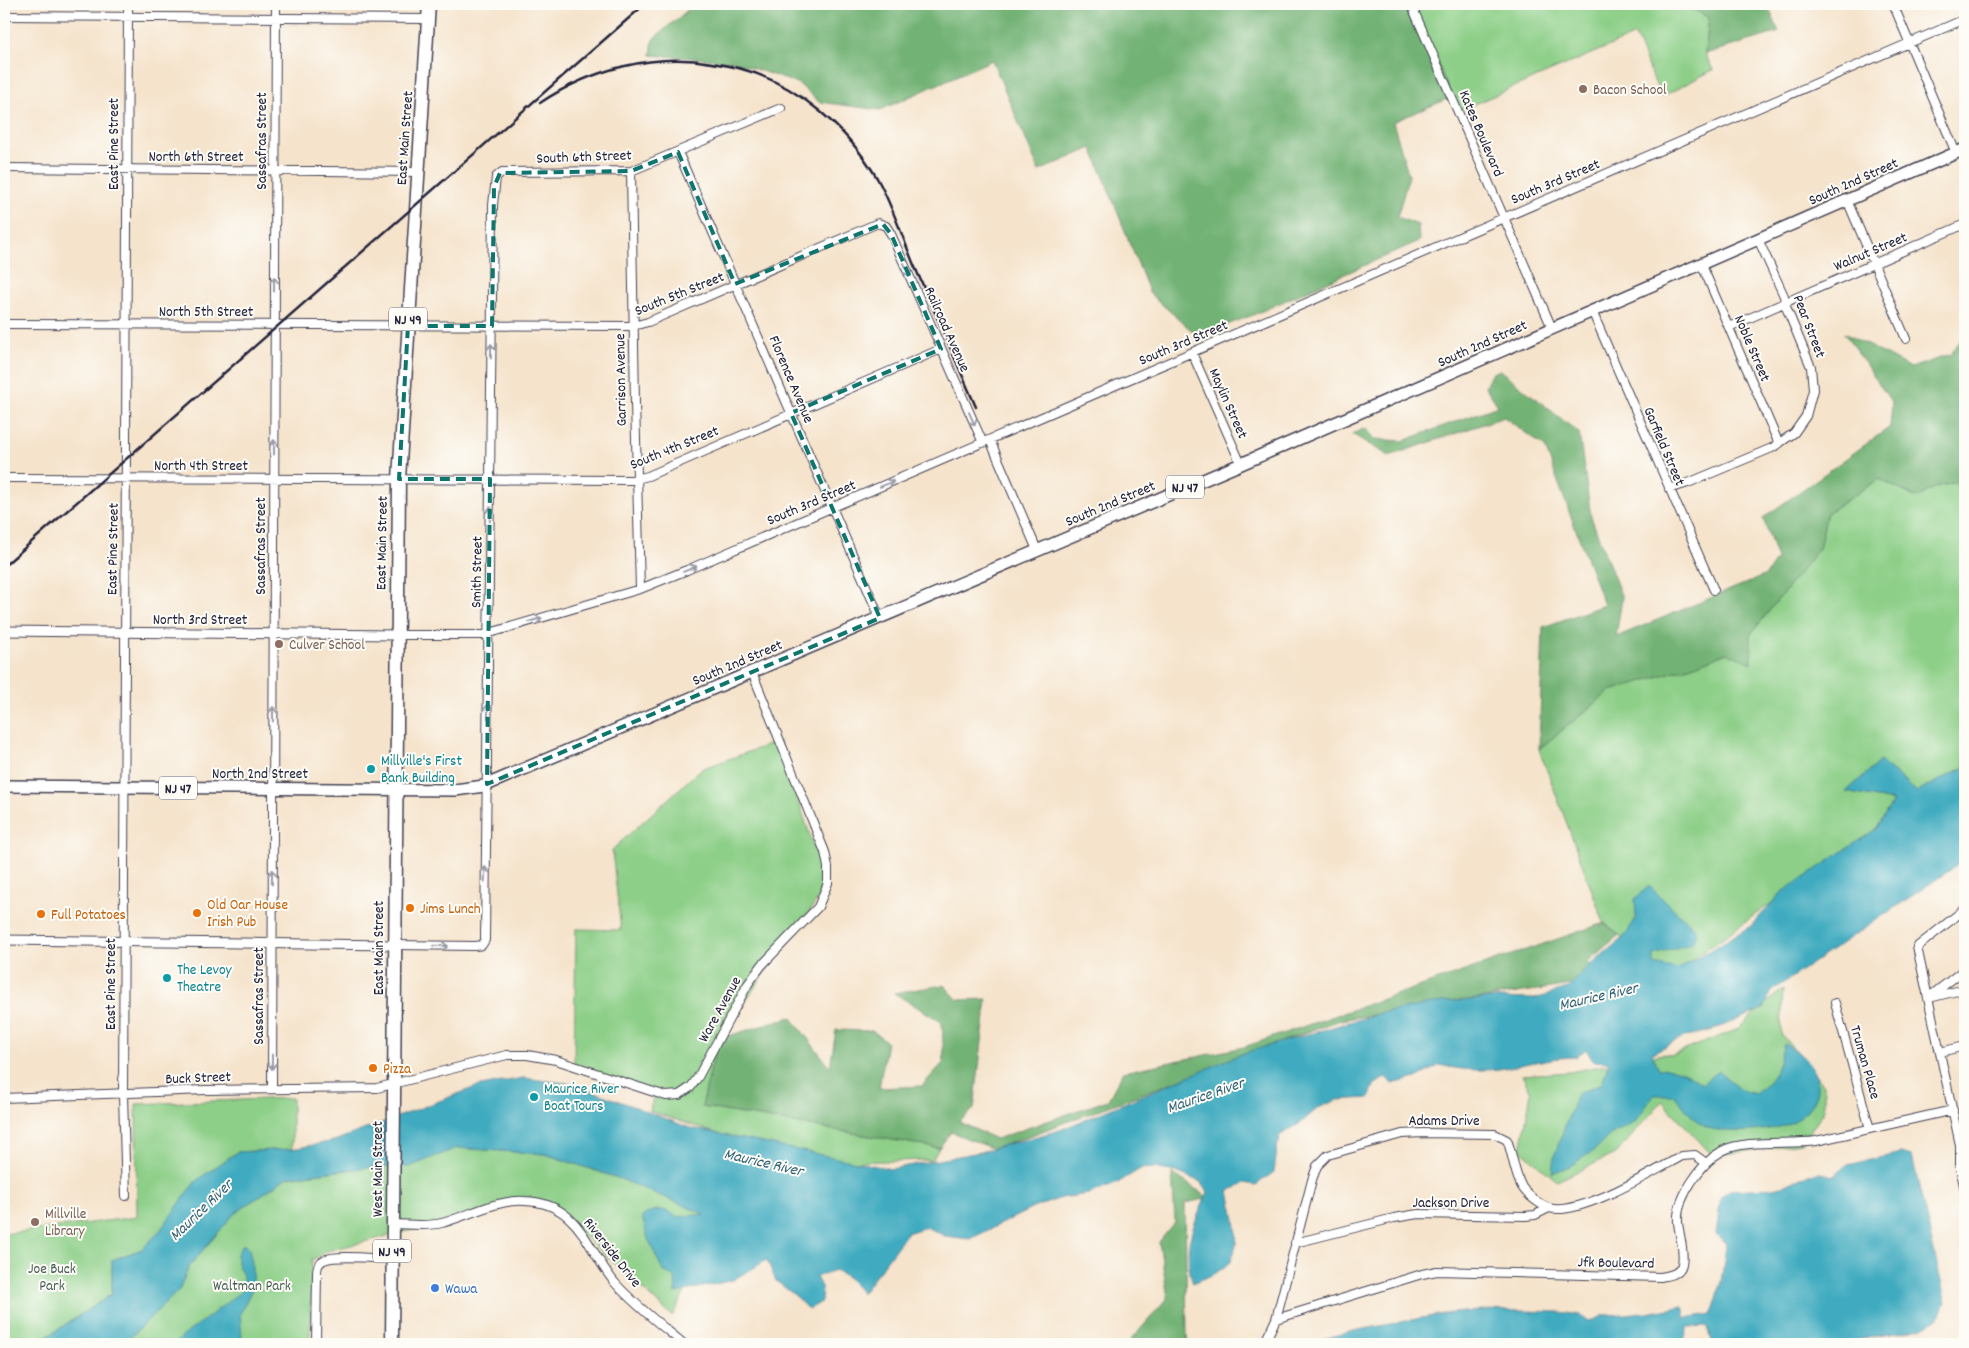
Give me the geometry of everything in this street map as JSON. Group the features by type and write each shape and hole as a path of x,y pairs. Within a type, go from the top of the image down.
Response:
{"highway":[{"name":"East Main Street","path":"393,1084 398,479 429,4"},
{"name":"West Main Street","path":"392,1344 393,1084"}],"main road":[{"name":"South 2nd Street","path":"396,789 474,789 487,784 1241,464 1961,151"},
{"name":"North 2nd Street","path":"4,786 396,789"}],"street":[{"name":"East Pine Street","path":"126,1196 123,1095 128,4"},
{"name":"Sassafras Street","path":"272,1089 276,4"},
{"name":"Kates Boulevard","path":"1411,4 1552,328"},
{"path":"1893,4 1961,151"},
{"path":"4,16 428,19"},
{"name":"South 3rd Street","path":"397,635 460,636 489,634 640,589 986,442 1965,19"},
{"name":"South 6th Street","path":"493,205 495,180 500,173 631,171 781,108"},
{"name":"Florence Avenue","path":"678,152 880,618"},
{"name":"North 6th Street","path":"4,168 419,172"},
{"name":"Garrison Avenue","path":"631,171 640,589"},
{"path":"1847,200 1906,339"},
{"name":"Smith Street","path":"394,945 476,946 482,945 485,940 484,884 489,634 493,205"},
{"name":"South 5th Street","path":"408,326 633,326 648,322 878,223 886,226"},
{"name":"Walnut Street","path":"1729,327 1965,224"},
{"name":"Railroad Avenue","path":"886,226 892,234 941,348 1037,550"},
{"name":"Pear Street","path":"1669,489 1688,483 1779,444 1794,433 1801,424 1809,407 1813,390 1811,367 1758,239"},
{"name":"Noble Street","path":"1701,264 1779,444"},
{"name":"Garfield Street","path":"1592,311 1714,590"},
{"name":"North 5th Street","path":"4,324 408,326"},
{"name":"South 4th Street","path":"398,479 637,479 941,348"},
{"name":"Maylin Street","path":"1192,353 1241,464"},
{"name":"North 4th Street","path":"4,478 398,479"},
{"name":"North 3rd Street","path":"4,632 397,635"},
{"name":"Ware Avenue","path":"393,1084 483,1060 508,1055 527,1055 556,1060 666,1096 679,1095 691,1087 748,984 762,964 818,907 828,884 828,867 825,852 752,672"},
{"path":"1965,909 1917,947 1952,1110 1962,1144 1960,1168 1965,1190"},
{"path":"4,940 394,945"},
{"path":"1928,998 1965,969"},
{"path":"1928,998 1965,989"},
{"name":"Truman Place","path":"1835,1002 1870,1129"},
{"path":"1940,1052 1965,1046"},
{"name":"Buck Street","path":"4,1098 123,1095 205,1090 370,1089 393,1084"},
{"name":"Jfk Boulevard","path":"1276,1319 1437,1271 1661,1277 1674,1274 1682,1265 1677,1220 1681,1201 1690,1184 1706,1163 1724,1150 1746,1145 1797,1144 1816,1141 1952,1110"},
{"name":"Adams Drive","path":"1264,1344 1276,1319 1317,1166 1328,1155 1402,1134 1495,1134 1507,1140 1522,1187 1549,1208"},
{"path":"1549,1208 1581,1206 1605,1196 1682,1156 1695,1155 1706,1163"},
{"name":"Riverside Drive","path":"392,1224 433,1225 503,1203 525,1200 553,1208 564,1214 581,1229 616,1284 684,1344"},
{"name":"Jackson Drive","path":"1295,1243 1394,1218 1418,1214 1525,1216 1535,1215 1549,1208"},
{"path":"316,1344 317,1273 322,1260 336,1258 392,1259"}],"highlighted area":[{"path":"678,152 735,284 883,224 891,234 941,349 791,413 880,618 487,784 490,479 399,479 408,326 492,326 494,187 500,173 631,171"}],"green space":[{"path":"695,4 1411,4 1452,97 1393,122 1409,176 1397,217 1418,225 1419,241 1253,315 1198,336 1150,294 1092,148 1039,171 992,60 880,110 819,102 799,84 732,61 651,55 653,39"},
{"path":"1411,4 1684,4 1709,18 1705,54 1713,70 1661,97 1635,35 1458,111"},
{"path":"1684,4 1767,4 1779,32 1705,54 1709,18"},
{"path":"1844,333 1911,368 1951,354 1965,334 1965,480 1936,487 1917,498 1879,479 1827,513 1819,548 1750,635 1752,663 1727,653 1692,666 1610,691 1539,749 1543,627 1604,605 1545,447 1504,417 1389,456 1352,434 1366,428 1375,439 1403,441 1498,406 1485,386 1492,373 1500,370 1579,433 1591,517 1622,598 1616,637 1766,575 1777,559 1763,518 1890,427 1892,403"},
{"path":"1879,479 1917,498 1936,487 1965,480 1965,767 1917,792 1880,761 1846,792 1893,801 1876,829 1670,975 1649,972 1619,935 1604,923 1539,749 1610,691 1692,666 1727,653 1750,635 1819,548 1827,513"},
{"path":"779,741 827,887 718,1039 702,1107 939,1148 932,1160 804,1163 650,1111 654,1093 574,1066 576,929 621,930 612,850 701,769"},
{"path":"1604,923 1619,935 1588,961 1596,981 1340,1020 994,1149 951,1132 939,1148 702,1107 718,1039 791,1017 830,1067 836,1030 873,1031 887,1042 879,1088 922,1086 944,1062 942,1022 894,993 944,985 958,1000 987,999 974,1109 959,1122 996,1139 1108,1100 1123,1072 1244,1047"},
{"path":"1783,989 1781,1034 1824,1085 1824,1112 1802,1143 1713,1156 1662,1101 1617,1153 1557,1181 1521,1150 1531,1092 1522,1075 1570,1072 1662,1054 1672,1055 1736,1030"},
{"name":"Joe Buck Park","path":"292,1098 292,1149 237,1152 196,1181 159,1232 142,1249 112,1260 112,1294 36,1344 4,1344 4,1234 137,1217 136,1104"},
{"name":"Waltman Park","path":"457,1148 545,1154 621,1179 705,1214 707,1251 672,1316 553,1208 529,1198 433,1225 327,1251 312,1260 310,1344 123,1344 179,1290 190,1265 234,1214 287,1177 379,1166"},
{"path":"1172,1173 1209,1198 1185,1203 1188,1344 1130,1344 1130,1341 1168,1298 1159,1242 1175,1222"}],"water":[{"name":"Maurice River","path":"1880,761 1917,792 1965,767 1965,860 1770,992 1765,1008 1713,1030 1681,1038 1652,1053 1659,1069 1665,1068 1682,1072 1702,1084 1719,1071 1739,1089 1755,1094 1768,1083 1775,1072 1784,1044 1806,1060 1813,1069 1817,1079 1814,1100 1807,1110 1796,1120 1788,1124 1752,1131 1714,1129 1697,1122 1674,1095 1654,1095 1634,1123 1611,1134 1596,1149 1570,1166 1552,1173 1554,1156 1577,1094 1602,1083 1609,1062 1593,1061 1586,1049 1576,1057 1566,1057 1499,1069 1470,1070 1440,1065 1416,1078 1392,1084 1386,1077 1374,1085 1369,1098 1337,1100 1318,1108 1302,1122 1279,1136 1274,1172 1256,1185 1245,1183 1229,1191 1236,1226 1236,1245 1230,1261 1208,1277 1193,1283 1188,1258 1189,1247 1194,1226 1208,1192 1201,1182 1176,1172 1154,1168 1140,1169 1116,1184 1088,1194 1061,1198 1033,1208 970,1239 945,1236 926,1227 907,1233 862,1294 849,1278 835,1270 816,1277 822,1289 821,1302 808,1310 797,1297 776,1281 767,1260 733,1280 676,1293 675,1277 663,1271 648,1239 642,1217 656,1210 664,1210 677,1217 704,1214 621,1179 545,1154 457,1148 409,1167 379,1166 287,1177 234,1214 190,1265 179,1290 123,1344 36,1344 112,1294 112,1260 142,1249 159,1232 196,1181 237,1152 292,1149 334,1141 476,1087 523,1078 574,1084 690,1128 891,1169 980,1152 1060,1130 1244,1053 1381,1013 1443,1002 1497,998 1535,999 1568,988 1591,964 1625,936 1636,918 1635,899 1649,886 1697,931 1692,943 1654,955 1654,964 1678,969 1751,926 1781,893 1876,829 1893,801 1846,792"},
{"path":"1901,1153 1912,1156 1946,1303 1937,1319 1921,1328 1836,1344 1713,1344 1707,1326 1688,1327 1684,1342 1664,1344 1303,1344 1353,1331 1443,1314 1483,1310 1560,1312 1580,1315 1589,1322 1604,1315 1648,1313 1683,1306 1686,1318 1711,1314 1719,1290 1726,1244 1716,1234 1721,1196 1731,1190 1773,1188 1788,1184 1809,1174 1820,1173 1834,1176 1848,1165"},
{"path":"242,1245 246,1245 249,1249 252,1263 252,1289 240,1314 242,1337 235,1344 175,1344 243,1290 243,1276 237,1263 237,1254"}],"railway":[{"path":"4,566 645,4"},
{"path":"540,103 579,81 601,73 623,66 668,60 690,60 742,69 782,85 801,97 836,126 851,142 877,178 976,407"}],"place":[{"name":"Bacon School","path":"1583,89"},
{"name":"Culver School","path":"279,644"},
{"name":"Millville's First Bank Building","path":"371,769"},
{"name":"Jims Lunch","path":"410,908"},
{"name":"Old Oar House Irish Pub","path":"197,913"},
{"name":"Full Potatoes","path":"41,914"},
{"name":"The Levoy Theatre","path":"167,978"},
{"name":"Pizza","path":"373,1068"},
{"name":"Maurice River Boat Tours","path":"534,1097"},
{"name":"Millville Library","path":"35,1222"},
{"name":"Wawa","path":"435,1288"}]}
